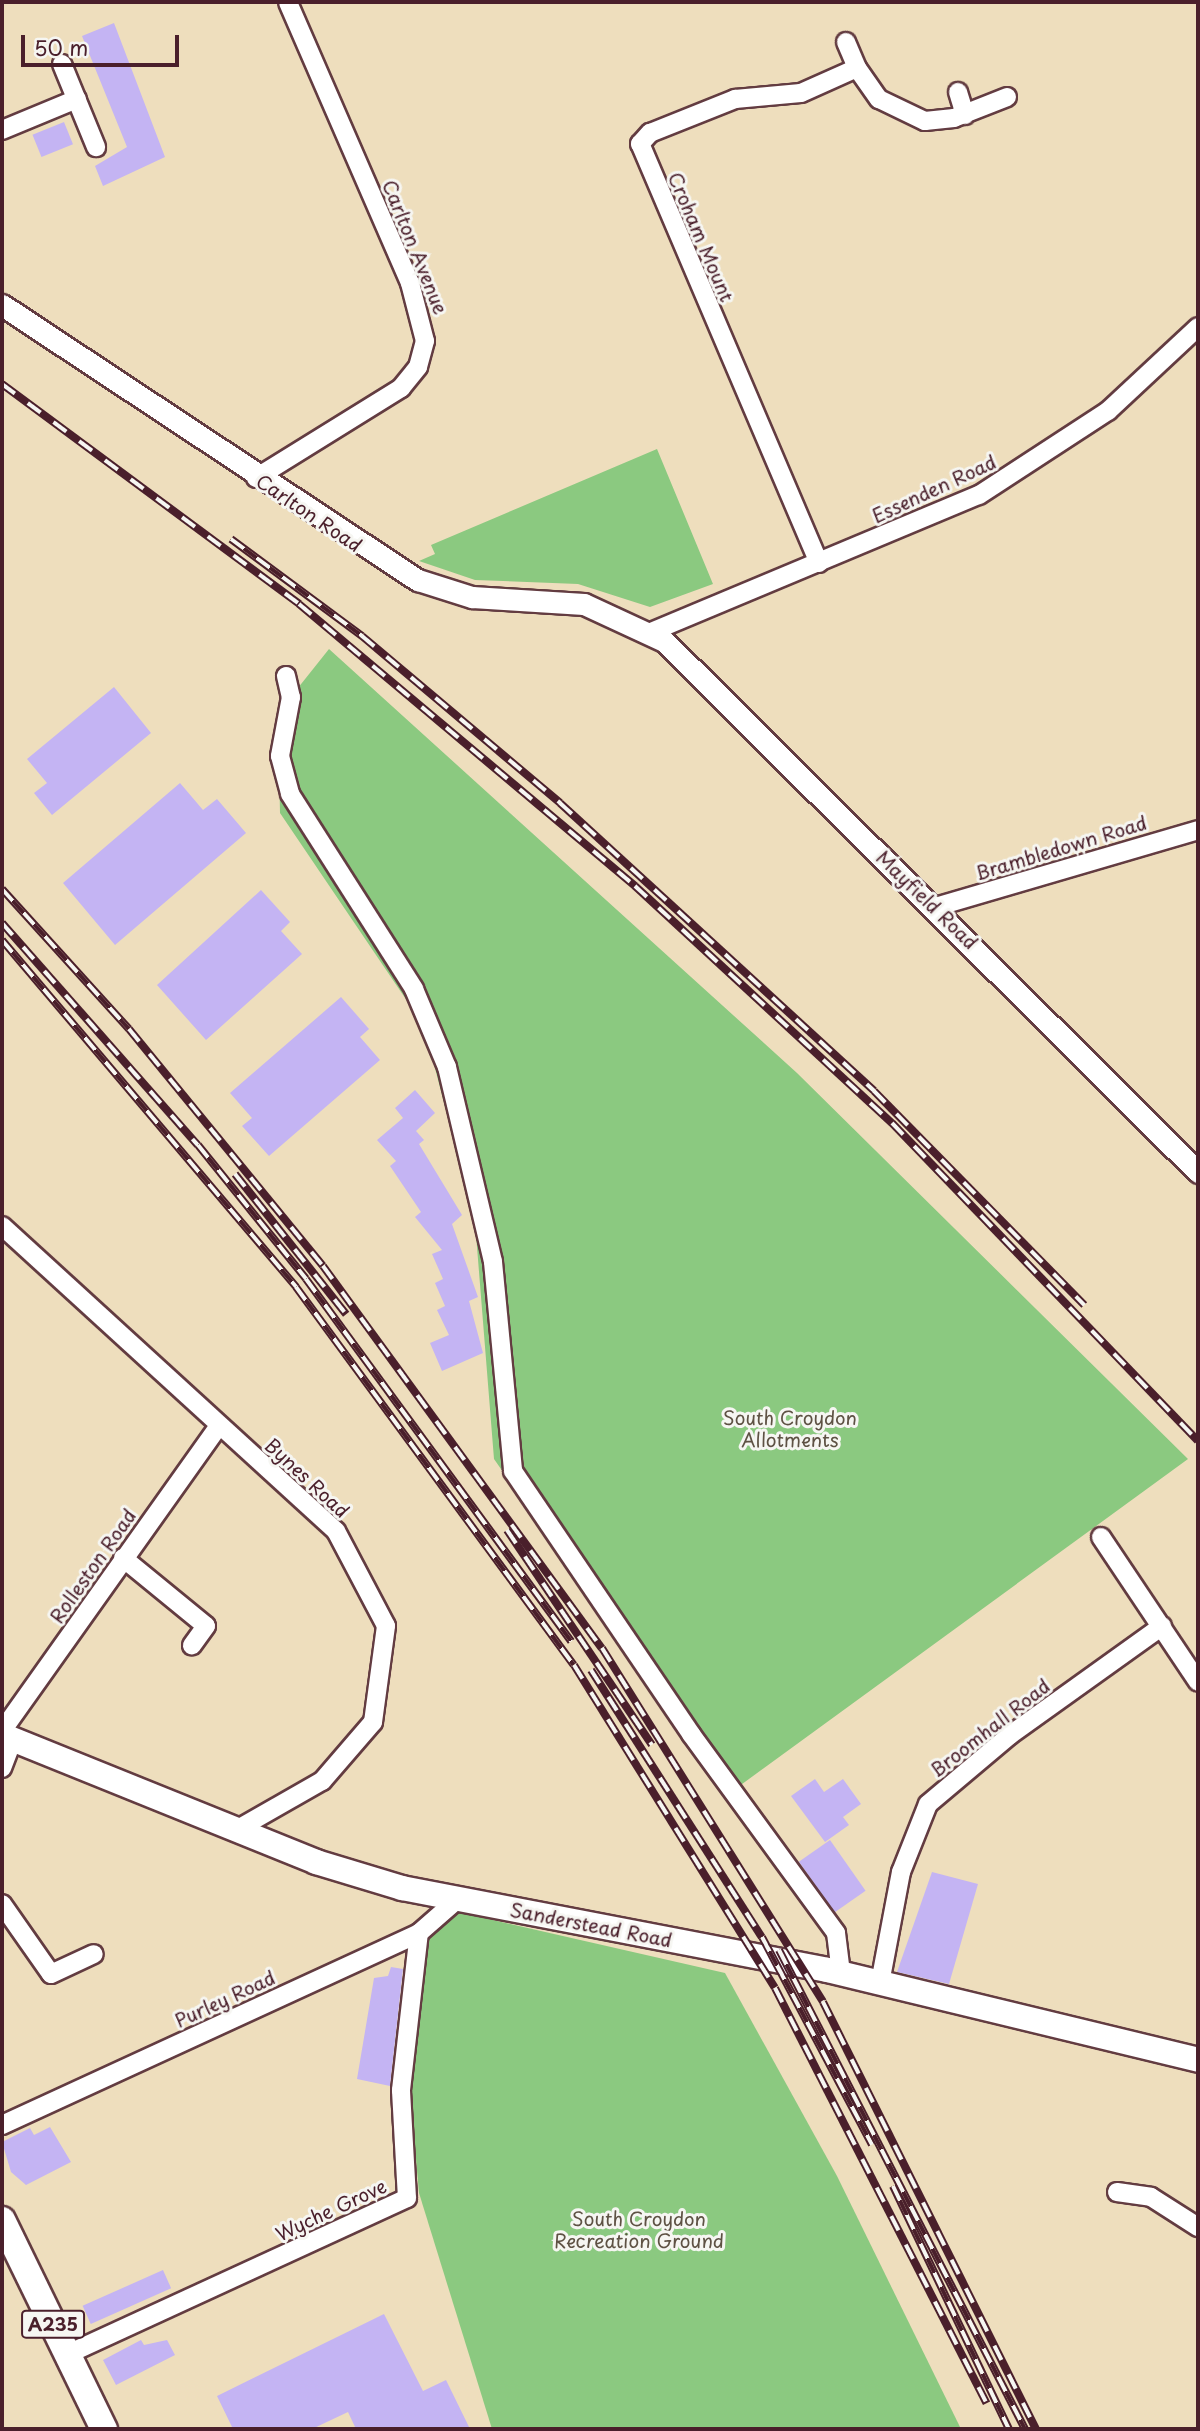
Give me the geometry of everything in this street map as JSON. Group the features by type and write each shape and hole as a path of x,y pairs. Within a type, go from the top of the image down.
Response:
{"main road":[{"name":"Sanderstead Road","path":"5,1735 316,1862 458,1899 841,1973 1198,2060"},
{"name":"A235","path":"2,2220 104,2429"}],"street":[{"name":"Carlton Avenue","path":"256,478 401,388 418,367 425,341 410,283 288,2"},
{"path":"846,42 857,68 879,99 906,114 933,122 965,115 1007,97"},
{"path":"62,64 96,147"},
{"name":"Croham Mount","path":"819,563 639,144 650,133 735,99 800,93 857,68"},
{"path":"958,92 965,115"},
{"path":"2,130 77,99"},
{"name":"Carlton Road","path":"2,305 380,560 433,587 472,597 584,604 651,632"},
{"name":"Essenden Road","path":"651,632 979,495 1033,465 1108,411 1198,327"},
{"name":"Mayfield Road","path":"651,632 935,907 1198,1172"},
{"path":"286,676 291,697 280,756 290,794 414,989 447,1068 493,1262 513,1471 691,1734 836,1933 841,1973"},
{"name":"Brambledown Road","path":"935,907 1198,830"},
{"name":"Bynes Road","path":"2,1226 336,1531 386,1626 373,1722 322,1781 238,1829"},
{"name":"Rolleston Road","path":"2,1768 5,1735 123,1558 219,1426"},
{"path":"1101,1537 1198,1682"},
{"path":"123,1558 206,1626 192,1645"},
{"name":"Broomhall Road","path":"880,1983 901,1872 928,1804 1161,1626"},
{"name":"Purley Road","path":"2,2124 419,1933 458,1899"},
{"path":"2,1905 51,1974 93,1954"},
{"name":"Wyche Grove","path":"68,2354 407,2198 401,2091 419,1933"},
{"path":"1117,2192 1151,2197 1198,2227"}],"green space":[{"path":"657,449 713,584 650,607 578,584 475,580 419,561 435,554 431,545"},
{"name":"South Croydon Allotments","path":"329,649 797,1073 1188,1459 727,1795 494,1459 475,1222 424,1026 280,813 278,713"},
{"name":"South Croydon Recreation Ground","path":"458,1912 725,1973 837,2176 961,2429 492,2429 419,2193 410,2092 427,1937"}],"building":[{"path":"114,23 165,157 103,186 95,166 127,147 82,36"},
{"path":"64,122 73,144 41,157 32,135"},
{"path":"114,687 151,733 52,815 34,793 47,783 27,759"},
{"path":"180,783 203,810 217,799 246,833 115,945 63,883"},
{"path":"261,890 290,922 281,931 302,954 206,1040 157,985"},
{"path":"341,997 369,1029 360,1037 380,1060 269,1156 242,1126 252,1118 230,1093"},
{"path":"415,1090 435,1113 416,1131 424,1140 419,1144 462,1215 452,1224 478,1297 469,1301 483,1353 442,1371 430,1343 449,1335 437,1310 445,1306 435,1283 443,1279 432,1254 442,1250 415,1217 421,1212 390,1166 396,1161 377,1140 403,1118 395,1108"},
{"path":"815,1779 824,1792 843,1779 861,1804 843,1817 849,1825 825,1842 791,1796"},
{"path":"830,1840 866,1891 834,1913 799,1862"},
{"path":"932,1872 978,1884 949,1984 897,1972"},
{"path":"391,1967 403,1969 390,2086 357,2079 374,1978 388,1976"},
{"path":"50,2127 71,2162 26,2185 11,2172 2,2142 30,2128 34,2135"},
{"path":"163,2270 171,2288 91,2324 83,2306"},
{"path":"384,2314 423,2391 446,2380 470,2429 356,2429 348,2412 312,2429 233,2429 217,2396"},
{"path":"141,2340 144,2345 167,2340 175,2355 116,2385 103,2360"}],"railway":[{"path":"2,384 299,604 635,886 892,1123 1198,1441"},
{"path":"231,539 362,636 560,803 874,1091 1084,1305"},
{"path":"2,889 129,1029 323,1266 602,1648 823,2002 1036,2429"},
{"path":"2,923 198,1145 306,1279 571,1641"},
{"path":"2,940 296,1287 574,1665 775,1988 986,2403"},
{"path":"235,1174 346,1314"},
{"path":"507,1530 652,1745"},
{"path":"591,1670 762,1937 872,2145"},
{"path":"779,1950 1025,2429"},
{"path":"893,2186 1009,2429"}]}
